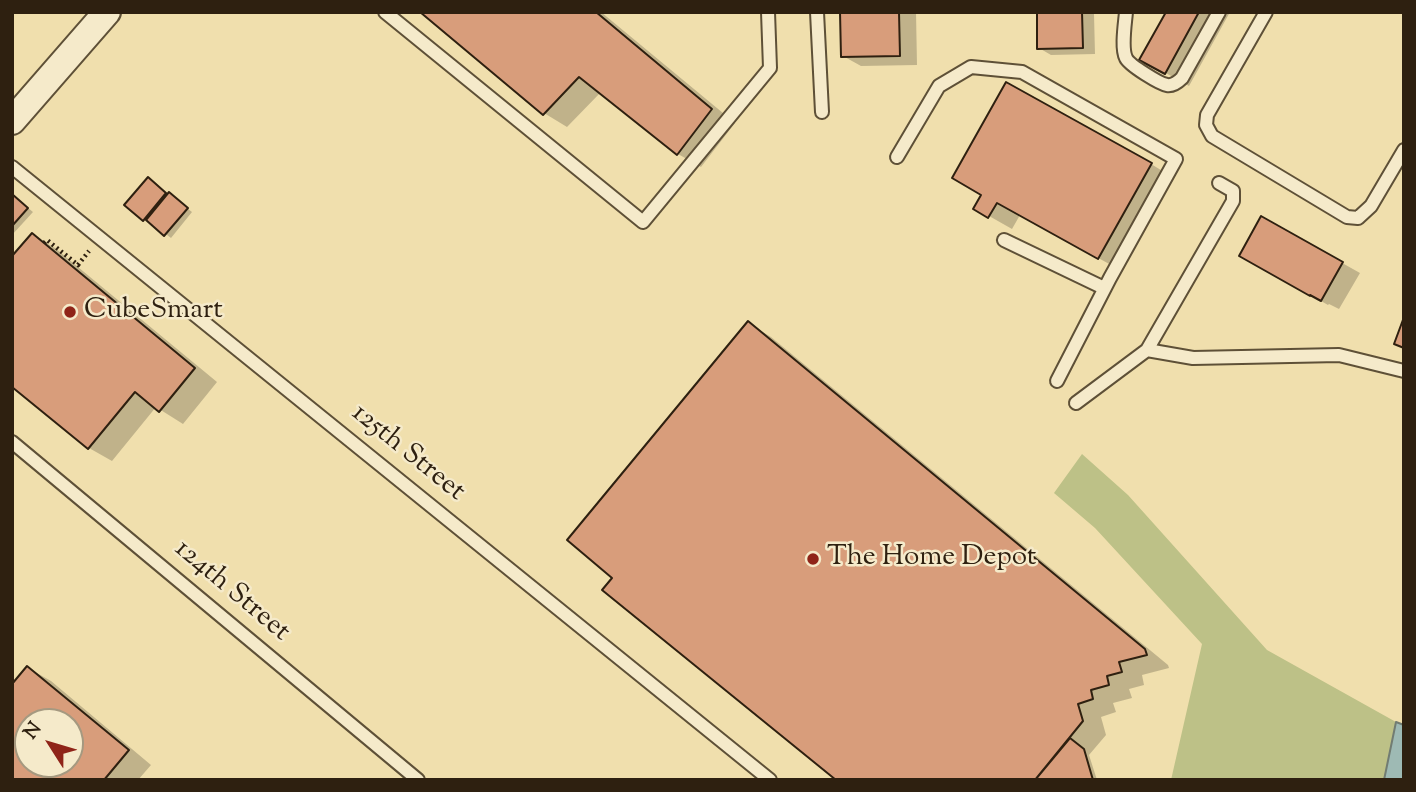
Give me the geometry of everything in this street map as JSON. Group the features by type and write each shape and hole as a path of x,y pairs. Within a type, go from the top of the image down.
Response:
{"street":[{"path":"12,121 107,12"}],"lane":[{"path":"385,12 643,222 770,68 768,12"},
{"path":"817,12 822,112"},
{"path":"1126,12 1126,60 1167,86 1182,78 1219,12"},
{"path":"1266,12 1207,115 1206,125 1212,136 1347,217 1357,218 1371,206 1404,150"},
{"path":"897,157 939,86 971,67 1022,72 1177,159 1104,288 1057,381"},
{"name":"125th Street","path":"12,167 770,780"},
{"path":"1392,171 1404,178"},
{"path":"1076,403 1147,351 1233,201 1233,191 1219,183"},
{"path":"1004,240 1104,288"},
{"path":"1147,351 1193,358 1339,355 1404,371"},
{"name":"124th Street","path":"12,442 418,780"}],"path":[{"path":"44,243 47,240 78,265 100,238"}],"green space":[{"path":"1082,454 1128,495 1267,650 1396,722 1384,780 1171,780 1202,644 1095,528 1054,493"}],"water":[{"path":"1396,722 1404,725 1404,780 1384,780"}],"building":[{"path":"420,12 596,12 712,109 677,155 579,77 543,115"},
{"path":"840,12 899,12 900,56 841,57"},
{"path":"1037,12 1082,12 1083,48 1037,49"},
{"path":"1166,12 1199,12 1165,74 1139,60"},
{"path":"1006,82 1152,163 1098,259 997,203 988,218 973,209 981,195 952,178"},
{"path":"148,177 166,193 143,221 124,205"},
{"path":"169,192 188,208 164,236 146,220"},
{"path":"12,194 28,208 12,226"},
{"path":"1261,216 1343,262 1321,301 1239,256"},
{"name":"CubeSmart","path":"32,233 195,368 159,412 135,392 88,449 12,387 12,256"},
{"path":"1404,317 1404,348 1394,344"},
{"name":"The Home Depot","path":"748,321 1145,649 1147,655 1119,662 1122,672 1107,676 1109,685 1091,690 1093,699 1078,704 1083,721 1035,780 836,780 602,590 612,578 567,540"},
{"path":"27,666 78,708 14,708 14,778 84,778 84,713 129,750 104,780 12,780 12,684"},
{"path":"1070,738 1084,749 1093,780 1035,780"}],"place":[{"name":"CubeSmart","path":"70,312"},
{"name":"The Home Depot","path":"813,559"}]}
